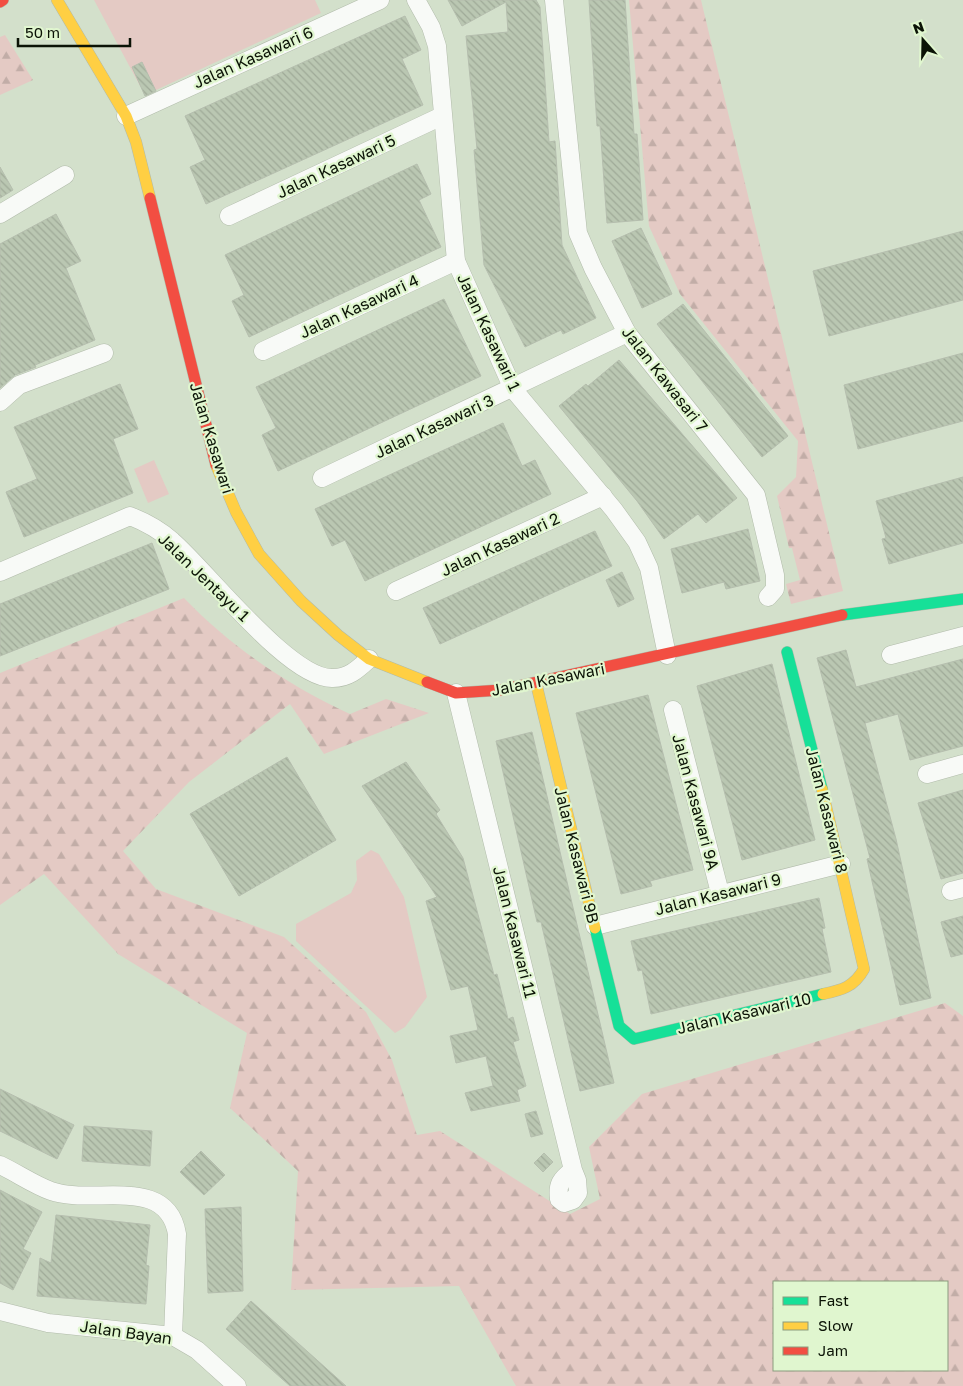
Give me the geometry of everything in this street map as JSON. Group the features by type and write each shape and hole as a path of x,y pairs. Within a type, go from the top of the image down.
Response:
{"street":[{"name":"Jalan Kasawari","path":"56,0 126,116 136,142 205,426 219,475 229,497 259,554 301,601 338,636 369,659 456,693 501,690 667,655 822,618 868,610 916,606 963,599"},
{"name":"Jalan Kasawari 6","path":"126,116 380,0"},
{"name":"Jalan Kasawari 1","path":"416,0 431,26 437,46 456,261 513,389 603,496 637,542 649,568 667,655"},
{"name":"Jalan Kawasari 7","path":"554,0 578,233 593,268 626,333 756,495 775,575 775,589 768,597"},
{"name":"Jalan Kasawari 5","path":"229,216 442,116"},
{"path":"0,214 65,175"},
{"name":"Jalan Kasawari 4","path":"263,351 456,261"},
{"name":"Jalan Kasawari 3","path":"322,478 513,389 626,333"},
{"path":"0,402 19,385 104,353"},
{"name":"Jalan Kasawari 2","path":"396,591 603,496"},
{"name":"Jalan Jentayu 1","path":"0,572 130,516 144,522 172,541 232,604 298,663 320,676 333,678 354,673 369,659"},
{"path":"891,655 963,636"},
{"name":"Jalan Kasawari 8","path":"787,652 841,864 864,968"},
{"name":"Jalan Kasawari 9B","path":"536,683 619,1026"},
{"name":"Jalan Kasawari 11","path":"456,693 573,1170"},
{"name":"Jalan Kasawari 9A","path":"672,710 720,893"},
{"path":"926,774 963,764"},
{"name":"Jalan Kasawari 9","path":"595,926 841,864"},
{"name":"Jalan Kasawari 10","path":"619,1026 634,1039 841,990 858,980 864,968"},
{"path":"0,1165 52,1192 91,1197 152,1198 165,1206 175,1220 177,1234 173,1336"},
{"name":"Jalan Bayan","path":"0,1311 48,1323 173,1336 197,1350 237,1386"}],"green space":[{"path":"94,0 315,0 321,13 154,91 140,86"},
{"path":"629,0 701,0 843,591 791,604 786,584 800,580 792,548 789,548 777,496 796,477 798,441 680,294 649,226"},
{"path":"5,35 33,80 0,95 0,37"},
{"path":"154,460 169,494 148,503 134,469"},
{"path":"184,598 221,633 262,664 305,691 350,714 386,699 429,713 324,754 290,704 189,782 123,851 156,889 284,937 366,1012 392,1060 417,1135 440,1131 570,1214 600,1199 589,1147 642,1094 945,1003 963,1016 963,1386 516,1386 459,1286 291,1290 298,1171 230,1108 247,1033 118,954 44,874 0,905 0,673"},
{"path":"371,850 379,854 404,897 427,997 405,1027 395,1033 296,941 296,924 351,893 357,880 356,861"}],"building":[{"path":"448,0 536,0 540,7 549,142 555,141 562,245 596,318 563,334 561,330 525,347 484,265 474,150 477,149 466,36 508,32 506,2 462,26"},
{"path":"589,0 625,0 634,134 637,134 643,220 607,223 600,126 597,126"},
{"path":"405,16 421,50 402,59 423,105 206,204 190,167 205,160 185,116"},
{"path":"142,62 156,91 145,96 132,67"},
{"path":"417,164 431,194 419,200 441,247 249,337 232,301 244,295 225,255"},
{"path":"0,167 13,190 0,198"},
{"path":"56,214 81,261 66,268 95,340 15,375 0,388 0,244"},
{"path":"641,228 672,294 642,308 612,241"},
{"path":"963,231 963,300 829,336 813,271"},
{"path":"444,299 481,376 278,471 262,435 276,428 256,387"},
{"path":"683,304 788,436 762,457 657,324"},
{"path":"963,353 963,421 858,449 844,385"},
{"path":"619,360 737,498 706,523 698,514 664,539 637,501 559,406 586,384 588,386"},
{"path":"120,384 138,429 113,439 133,493 24,537 6,492 37,479 14,427"},
{"path":"503,423 522,466 535,460 551,494 365,581 345,540 332,546 315,509"},
{"path":"963,477 963,543 889,564 882,539 886,538 876,501"},
{"path":"748,529 760,581 726,589 724,582 682,593 671,549"},
{"path":"595,531 612,566 440,644 423,608"},
{"path":"152,543 169,589 0,656 0,604"},
{"path":"622,572 634,599 618,607 606,580"},
{"path":"846,650 856,687 963,659 963,746 910,760 898,714 865,723 896,839 931,998 900,1005 867,859 870,858 817,658"},
{"path":"772,664 815,840 742,860 697,686"},
{"path":"648,695 693,870 650,881 652,886 621,894 576,713"},
{"path":"532,732 614,1083 580,1091 541,922 537,922 496,741"},
{"path":"287,757 336,840 239,896 190,814"},
{"path":"406,762 440,810 436,814 463,858 494,975 497,974 508,1019 513,1017 519,1040 513,1042 526,1086 517,1090 520,1101 471,1111 465,1093 493,1086 486,1056 456,1063 450,1036 478,1030 468,986 451,990 426,901 437,897 362,786"},
{"path":"963,790 963,873 941,879 918,803"},
{"path":"819,898 825,928 822,929 831,972 651,1014 642,970 638,971 631,941"},
{"path":"963,916 963,954 951,957 941,922"},
{"path":"0,1089 74,1125 57,1159 0,1131"},
{"path":"536,1111 543,1134 531,1137 525,1114"},
{"path":"84,1126 152,1131 150,1166 82,1161"},
{"path":"201,1151 225,1175 204,1195 180,1172"},
{"path":"544,1153 553,1162 543,1172 534,1163"},
{"path":"0,1190 42,1212 23,1249 31,1253 13,1290 0,1283"},
{"path":"241,1207 243,1291 208,1293 205,1209"},
{"path":"56,1215 150,1225 146,1265 149,1266 146,1304 37,1296 40,1258 51,1263"},
{"path":"251,1301 346,1386 290,1386 226,1329"}],"traffic: fast":[{"path":"842,615 963,599"},
{"path":"787,652 822,789"},
{"path":"595,928 619,1026 634,1039 823,994"}],"traffic: slow":[{"path":"57,0 126,116 136,142 150,198"},
{"path":"216,465 236,512 259,554 301,601 338,635 369,659 427,682"},
{"path":"536,683 595,928"},
{"path":"822,789 864,969 852,984 823,994"}],"traffic: jam":[{"path":"150,198 216,465"},
{"path":"427,682 456,693 501,690 842,615"}]}
